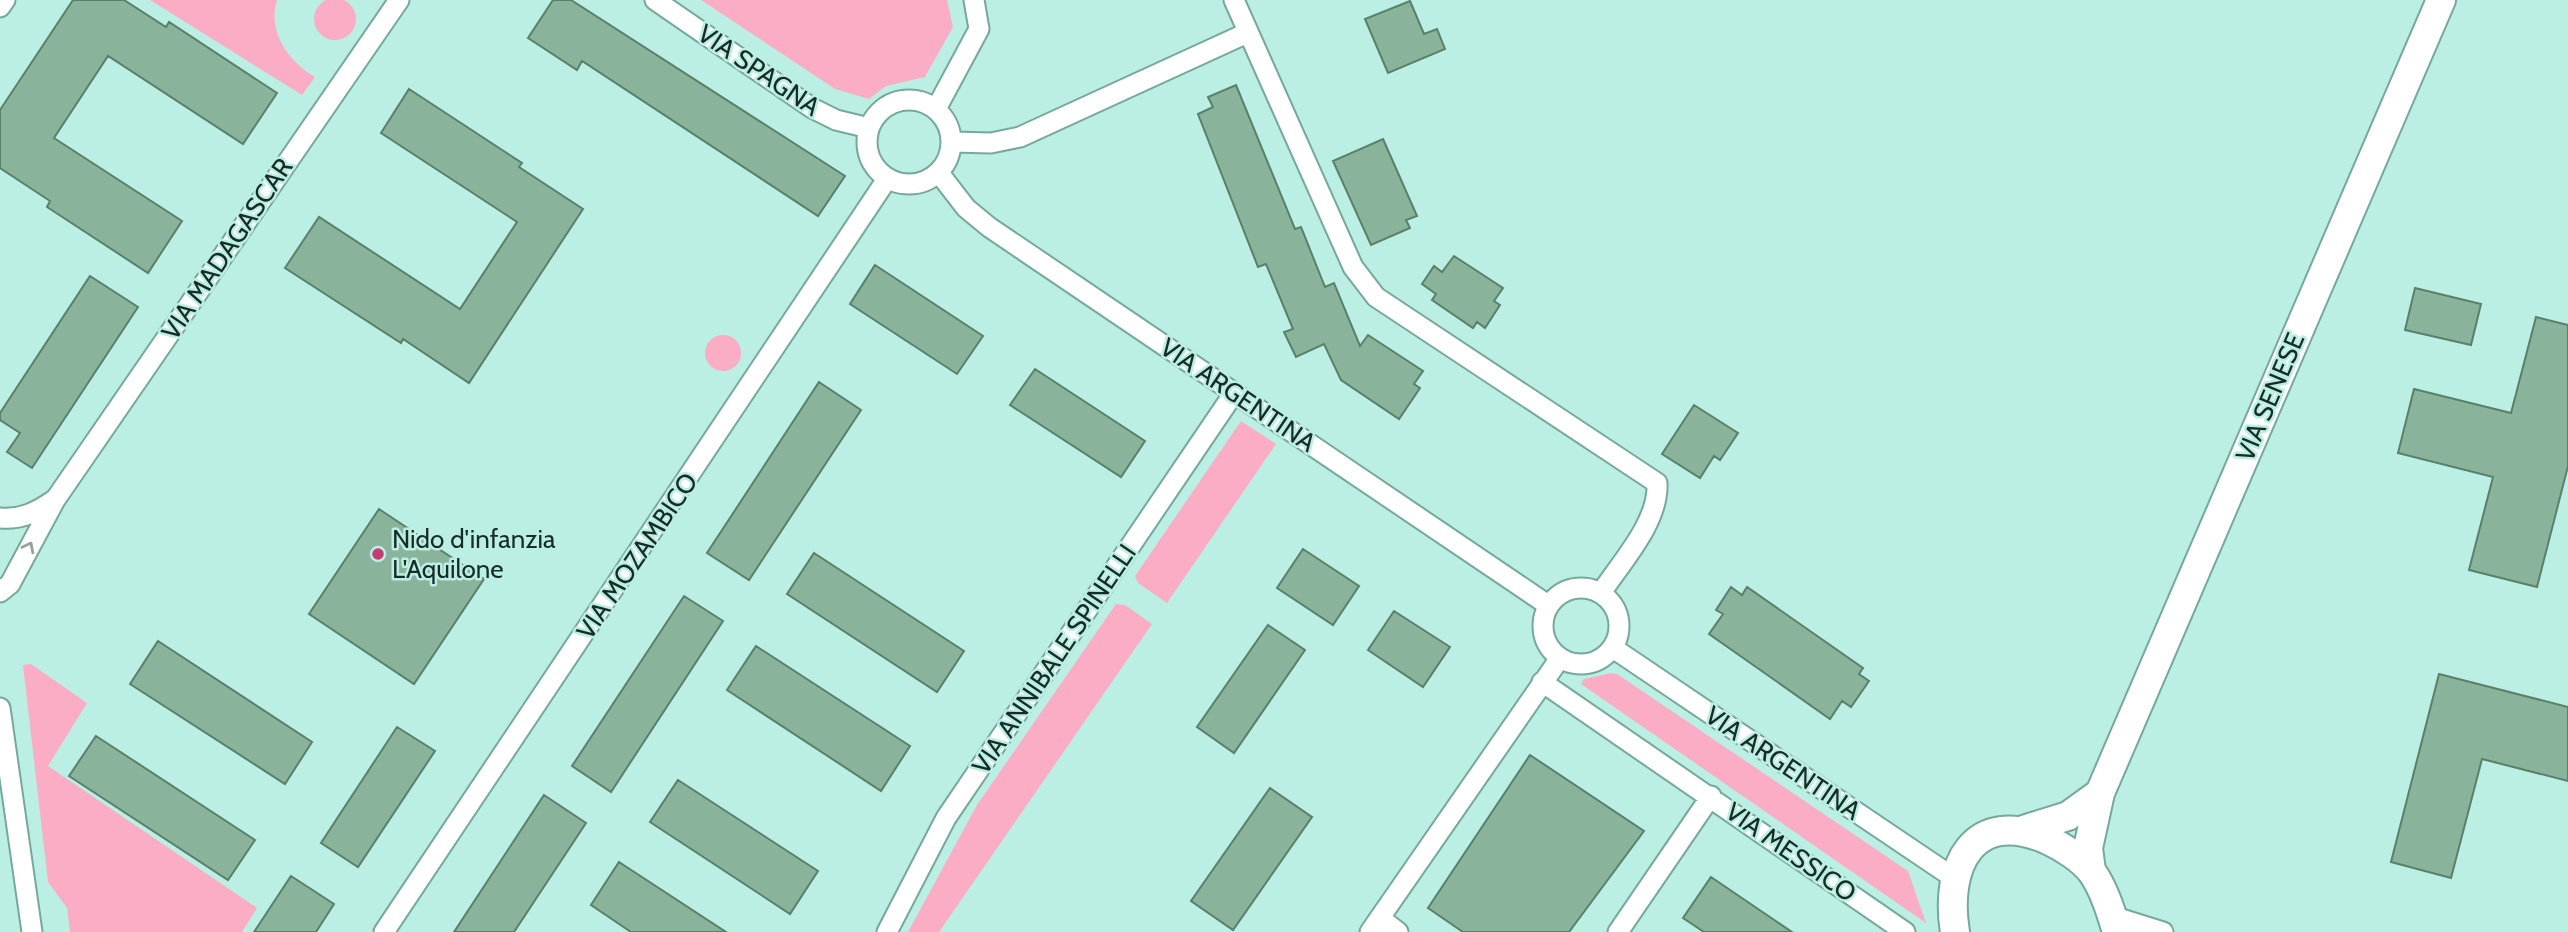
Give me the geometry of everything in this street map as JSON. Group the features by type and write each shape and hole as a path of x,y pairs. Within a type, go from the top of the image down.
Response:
{"main road":[{"name":"VIA SENESE","path":"2091,871 2088,848 2100,793 2441,0"},
{"path":"1955,932 1951,904 1954,878 1969,849 1988,834 2020,831 2067,816 2100,793"},
{"path":"2020,831 2061,846 2091,871 2115,924"}],"street":[{"path":"0,8 5,0"},
{"name":"VIA MADAGASCAR","path":"0,592 10,584 55,500 399,0"},
{"name":"VIA SPAGNA","path":"655,0 812,108 836,120 869,128"},
{"path":"936,109 979,29 974,0"},
{"path":"1234,0 1353,267 1365,285 1377,296 1657,483 1658,498 1647,524 1601,593"},
{"path":"952,142 991,143 1020,137 1247,33"},
{"path":"898,101 924,102 936,109 950,130 952,142 946,164 939,173 914,184 887,179 878,171 867,151 869,128 885,107 898,101"},
{"name":"VIA ARGENTINA","path":"939,173 960,201 989,227 1548,605"},
{"name":"VIA MOZAMBICO","path":"384,932 887,179"},
{"name":"VIA ANNIBALE SPINELLI","path":"887,932 946,818 1234,393"},
{"name":"VIA MADAGASCAR","path":"0,518 12,519 35,513 55,500"},
{"path":"1582,587 1601,593 1609,599 1619,617 1618,638 1613,648 1594,662 1571,663 1560,658 1551,650 1542,628 1548,605 1572,588 1582,587"},
{"name":"VIA ARGENTINA","path":"1613,648 1954,878"},
{"path":"1398,932 1375,925 1560,658"},
{"name":"VIA MESSICO","path":"1542,682 1905,932"},
{"path":"0,708 32,932"},
{"name":"VIA MESSICO","path":"1618,932 1711,796"},
{"path":"2115,924 2163,932"}],"shaded area":[{"path":"335,-2 350,4 356,19 350,34 335,40 320,34 314,19 320,4"},
{"path":"150,0 277,0 275,23 282,45 305,71 315,77 302,95"},
{"path":"701,0 947,0 953,27 925,77 886,86 869,99 835,89"},
{"path":"723,335 736,340 741,353 736,366 723,371 710,366 705,353 710,340"},
{"path":"1241,421 1276,444 1167,603 1138,583 1135,576"},
{"path":"1116,604 1125,605 1152,624 939,932 908,932 977,805"},
{"path":"31,664 87,703 48,766 257,908 242,932 70,932 67,908 48,882 23,665"},
{"path":"1617,674 1908,871 1926,923 1581,684 1584,679"}],"building":[{"path":"73,0 124,0 166,27 169,22 277,93 243,144 108,56 54,138 182,221 148,273 47,207 50,201 0,168 0,110"},
{"path":"553,0 571,0 845,176 818,216 582,61 577,70 528,38"},
{"path":"1410,1 1424,34 1437,29 1445,49 1388,73 1365,19"},
{"path":"1236,85 1295,229 1301,227 1325,287 1334,283 1360,346 1368,335 1423,371 1414,384 1420,388 1399,419 1341,380 1324,344 1296,357 1284,332 1293,329 1266,264 1258,267 1198,114 1213,107 1208,97"},
{"path":"409,89 522,163 519,167 583,209 469,383 403,339 401,343 285,268 319,217 460,309 517,222 381,133"},
{"path":"1383,139 1417,216 1406,220 1410,228 1371,245 1333,161"},
{"path":"1454,256 1503,288 1494,301 1500,305 1485,328 1477,322 1473,328 1432,300 1436,294 1422,284 1434,266 1442,272"},
{"path":"875,265 983,336 957,374 850,304"},
{"path":"90,276 138,307 32,468 7,452 20,433 0,420 0,413"},
{"path":"2415,288 2481,304 2471,345 2405,330"},
{"path":"2536,317 2568,325 2568,466 2537,587 2469,570 2493,477 2398,453 2414,389 2511,413"},
{"path":"1035,369 1145,441 1121,477 1010,405"},
{"path":"819,382 861,410 749,580 707,553"},
{"path":"1694,405 1738,433 1720,460 1714,456 1700,478 1662,454"},
{"path":"379,509 484,579 414,684 309,614"},
{"path":"1303,549 1359,586 1333,625 1277,588"},
{"path":"814,553 964,651 937,692 787,594"},
{"path":"1731,587 1742,595 1747,587 1863,668 1859,674 1869,681 1851,707 1842,701 1830,719 1709,634 1723,614 1716,610"},
{"path":"684,596 723,621 611,792 572,766"},
{"path":"1394,611 1450,647 1423,687 1368,650"},
{"path":"1268,625 1305,650 1234,753 1197,727"},
{"path":"158,641 312,742 285,784 130,684"},
{"path":"756,646 910,746 881,791 727,690"},
{"path":"2439,674 2568,707 2568,781 2482,759 2451,878 2391,862"},
{"path":"397,727 435,751 358,867 321,843"},
{"path":"96,736 255,840 228,880 69,776"},
{"path":"1530,755 1644,831 1569,932 1463,932 1428,908"},
{"path":"678,780 818,871 790,914 650,822"},
{"path":"1270,788 1312,817 1233,930 1191,901"},
{"path":"544,795 586,823 514,932 454,932"},
{"path":"619,862 726,932 631,932 591,905"},
{"path":"291,876 334,904 316,932 254,932"},
{"path":"1711,877 1792,932 1704,932 1683,918"}],"place":[{"name":"Nido d'infanzia L'Aquilone","path":"378,554"}]}
